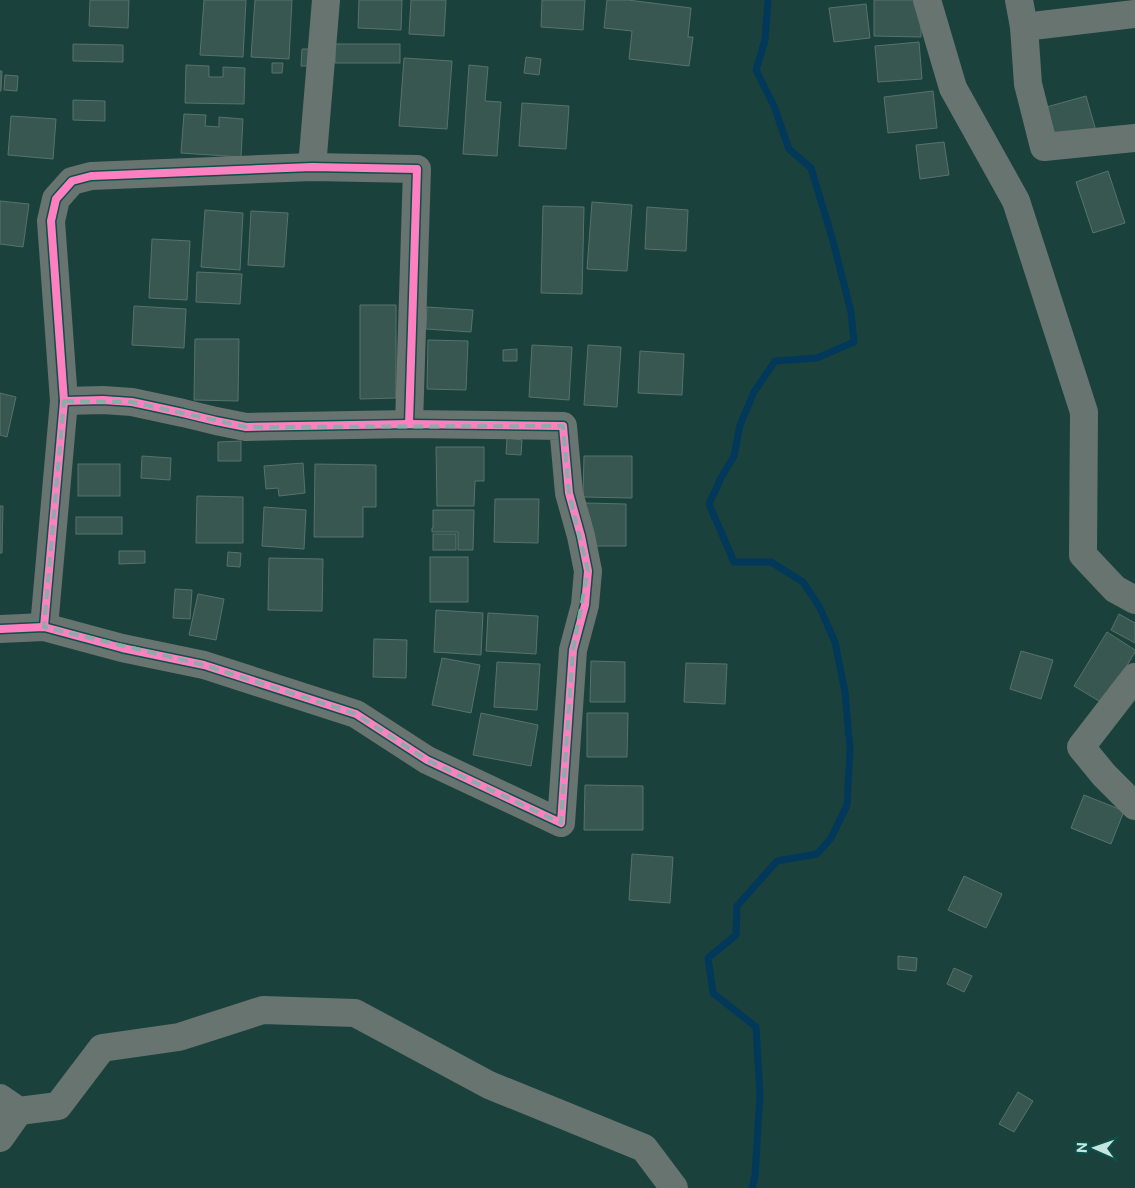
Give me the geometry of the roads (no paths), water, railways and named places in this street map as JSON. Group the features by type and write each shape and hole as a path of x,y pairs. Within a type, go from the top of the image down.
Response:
{"street":[{"path":"312,167 326,0"},
{"path":"928,0 953,88 1016,201 1084,412 1083,555 1115,590 1135,600"},
{"path":"1019,0 1024,27 1028,84 1044,147 1135,138"},
{"path":"1024,27 1135,14"},
{"path":"44,628 64,401 51,221 56,199 72,181 91,176 312,167 417,169 409,424"},
{"path":"0,629 44,628 122,648 204,665 356,714 427,760 561,823 572,650 584,605 588,571 570,494 563,426 409,424 246,427 132,402 103,400 64,401"},
{"path":"1135,677 1081,747 1104,776 1135,806"},
{"path":"0,1138 9,1105 58,1106 102,1048 179,1037 263,1010 355,1013 489,1085 644,1148 674,1188"}],"waterway":[{"path":"752,1188 755,1176 760,1094 756,1027 713,993 708,958 736,935 737,906 777,861 817,854 831,838 847,805 850,749 845,692 835,642 819,606 803,582 771,562 734,562 709,504 734,456 740,425 754,392 775,361 817,358 854,342 851,312 833,241 811,168 789,149 774,106 756,70 765,40 768,0"}]}
